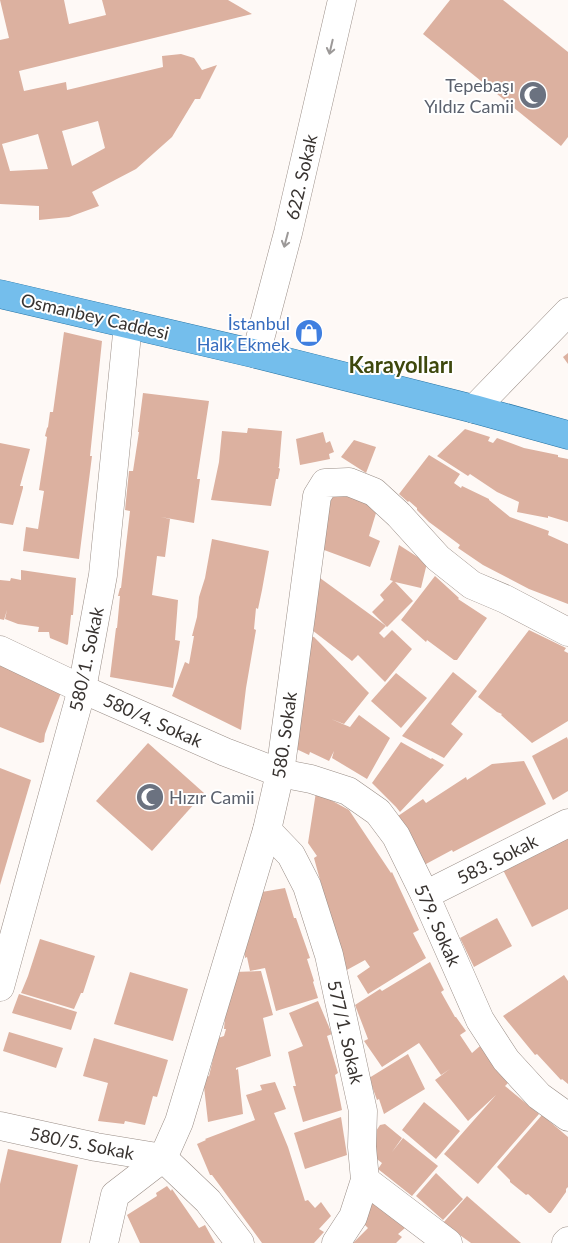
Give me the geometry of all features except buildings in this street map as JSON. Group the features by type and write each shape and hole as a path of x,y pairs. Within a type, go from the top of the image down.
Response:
{"main road":[{"name":"Osmanbey Caddesi","path":"1,299 128,324 256,354 474,409 568,435"}],"street":[{"name":"622. Sokak","path":"256,354 288,233 342,0"},
{"path":"474,409 568,312"},
{"name":"580/1. Sokak","path":"0,987 82,689 103,575 128,324"},
{"name":"580. Sokak","path":"104,1243 116,1194 163,1158 179,1122 267,830 280,773 317,496 325,483 349,482 374,492 399,515 438,558 472,585 505,599 568,632"},
{"name":"580/4. Sokak","path":"0,650 82,689 225,752 280,773"},
{"name":"579. Sokak","path":"280,773 348,791 378,812 396,836 425,895 480,1020 506,1060 539,1096 568,1117"},
{"name":"583. Sokak","path":"425,895 568,823"},
{"name":"577/1. Sokak","path":"267,830 291,855 307,886 329,955 364,1111 362,1147 365,1180 353,1217 336,1243"},
{"name":"580/5. Sokak","path":"0,1126 96,1147 163,1158"},
{"path":"163,1158 208,1201 240,1243"},
{"path":"365,1180 448,1243"}],"place":[{"name":"Tepebaşı Yıldız Camii","path":"533,95"},
{"name":"İstanbul Halk Ekmek","path":"309,333"},
{"name":"Hızır Camii","path":"150,797"}],"district":[{"name":"Karayolları","path":"401,364"}]}
